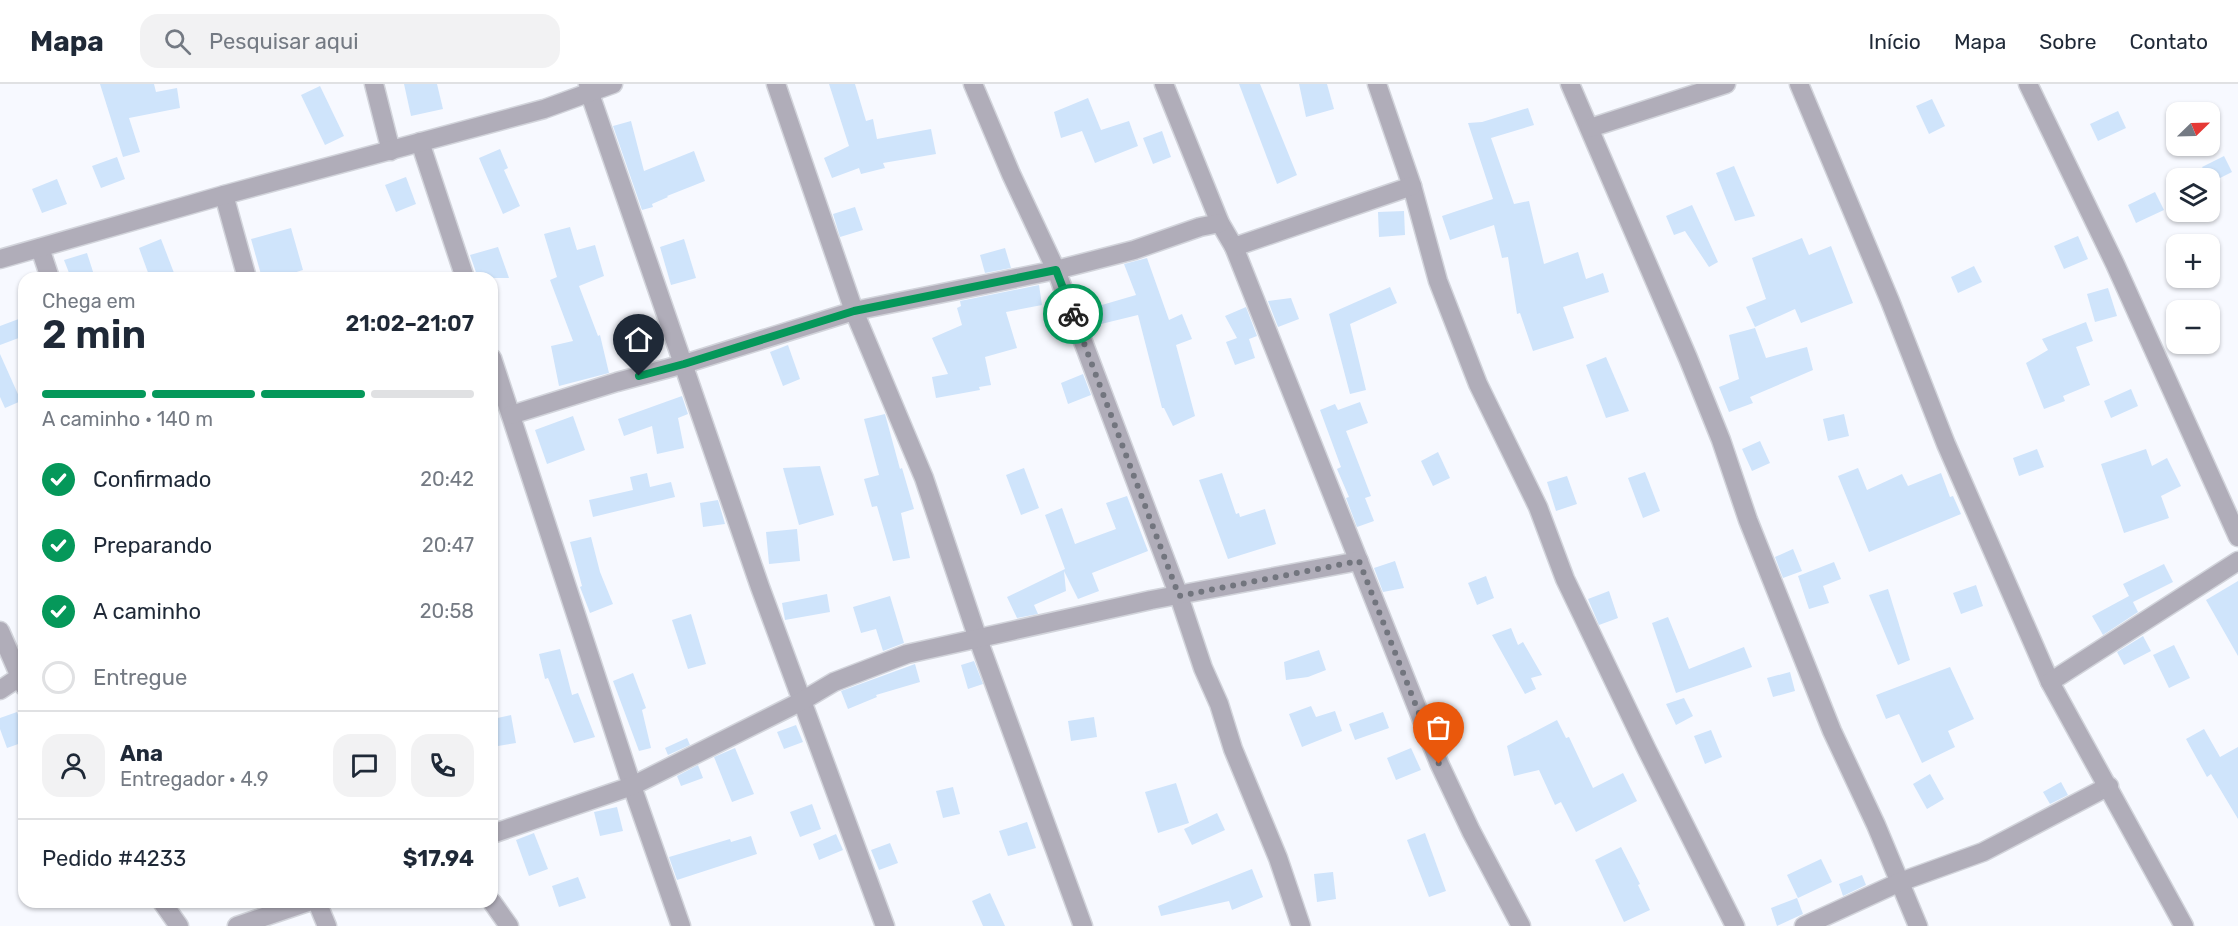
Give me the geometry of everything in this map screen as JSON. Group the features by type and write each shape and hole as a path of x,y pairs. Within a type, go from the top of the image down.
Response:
{"street":[{"path":"374,84 390,151"},
{"path":"0,259 224,195 544,109 589,89 613,84"},
{"path":"776,84 854,311 924,478 978,639 1083,926"},
{"path":"973,84 1011,174 1056,270 1179,596 1203,668 1219,704 1233,749 1278,858 1301,926"},
{"path":"1164,84 1221,223 1234,247 1439,764 1521,926"},
{"path":"1377,84 1412,186 1438,281 1478,384 1538,507 1570,589 1735,926"},
{"path":"1570,84 1688,358 1721,440 1748,520 1832,731 1918,926"},
{"path":"1590,128 1726,84"},
{"path":"1799,84 1890,301 1946,444 2050,682 2184,926"},
{"path":"2028,84 2115,264 2238,537"},
{"path":"589,89 760,587 885,926"},
{"path":"420,142 463,272"},
{"path":"1234,247 1412,186"},
{"path":"224,195 245,272"},
{"path":"511,415 854,311 1056,270 1134,250 1200,227 1221,223"},
{"path":"40,248 48,272"},
{"path":"498,376 632,786 681,926"},
{"path":"498,832 632,786 802,701 834,682 907,654 1151,600 1359,561"},
{"path":"2050,682 2238,561"},
{"path":"0,631 18,670"},
{"path":"0,690 18,681"},
{"path":"1803,926 1900,882 1983,852 2109,786"},
{"path":"166,908 179,926"},
{"path":"237,926 291,908"},
{"path":"319,908 327,926"},
{"path":"496,908 509,926"}],"building":[{"path":"100,84 154,84 156,92 177,88 180,108 129,118 140,152 123,157"},
{"path":"404,84 437,84 443,109 411,116"},
{"path":"829,84 855,84 866,121 873,119 877,139 931,129 936,154 883,163 885,168 861,174 859,168 832,178 824,158 849,146"},
{"path":"1239,84 1260,84 1297,175 1277,184"},
{"path":"1299,84 1327,84 1334,109 1306,117"},
{"path":"320,86 344,136 325,145 301,95"},
{"path":"1088,98 1101,130 1129,121 1138,146 1095,163 1082,131 1061,138 1054,112"},
{"path":"1932,99 1945,126 1929,134 1916,106"},
{"path":"1528,108 1534,125 1491,138 1514,204 1529,201 1544,264 1578,252 1586,279 1603,273 1609,292 1563,307 1574,338 1533,351 1520,313 1517,314 1508,257 1502,258 1494,225 1450,240 1442,216 1493,199 1468,123 1482,122"},
{"path":"2118,111 2126,128 2098,141 2090,124"},
{"path":"631,121 644,171 694,151 705,181 667,196 652,204 653,207 642,210 613,126"},
{"path":"1162,131 1171,157 1153,164 1143,138"},
{"path":"500,149 508,168 504,170 520,206 503,214 479,158"},
{"path":"2224,156 2232,172 2220,178 2220,168 2202,167"},
{"path":"117,157 125,179 101,188 92,166"},
{"path":"1734,166 1755,216 1735,221 1716,173"},
{"path":"406,177 416,204 396,212 385,185"},
{"path":"57,179 67,204 42,213 32,189"},
{"path":"2155,192 2164,210 2136,223 2128,205"},
{"path":"1692,205 1718,262 1709,267 1685,231 1674,235 1666,216"},
{"path":"855,207 863,230 840,237 833,214"},
{"path":"1404,211 1405,235 1379,237 1378,212"},
{"path":"570,227 577,250 595,245 604,276 579,286 598,336 600,335 609,373 559,386 551,346 573,341 550,280 557,277 544,234"},
{"path":"291,228 303,270 260,272 251,239"},
{"path":"2078,236 2088,259 2064,269 2054,246"},
{"path":"1802,238 1809,255 1831,246 1853,303 1801,323 1795,309 1755,327 1746,307 1766,299 1752,258"},
{"path":"161,239 174,272 148,272 139,248"},
{"path":"684,239 696,278 671,285 660,247"},
{"path":"498,247 509,278 498,278 498,272 476,272 470,255"},
{"path":"1005,248 1011,268 985,273 980,255"},
{"path":"87,253 93,272 69,272 64,260"},
{"path":"1147,258 1169,320 1182,314 1192,339 1176,345 1195,416 1173,426 1162,408 1138,315 1101,324 1095,307 1136,295 1124,264"},
{"path":"1974,266 1982,282 1958,293 1951,277"},
{"path":"1039,285 1042,305 1006,312 1017,348 985,357 991,385 979,387 980,390 936,398 932,377 948,374 932,338 962,325 957,308 961,306 960,301"},
{"path":"1390,287 1397,303 1350,324 1366,390 1350,394 1329,314"},
{"path":"2108,288 2117,316 2095,322 2087,294"},
{"path":"1291,298 1299,319 1278,327 1268,301"},
{"path":"1246,307 1257,336 1249,339 1255,358 1235,365 1226,342 1237,338 1225,316"},
{"path":"18,319 18,338 0,345 0,326"},
{"path":"2086,322 2093,341 2076,347 2090,385 2063,396 2065,401 2044,409 2026,363 2048,350 2042,339"},
{"path":"1755,328 1766,358 1807,347 1813,370 1750,397 1753,403 1729,412 1719,387 1739,379 1729,335"},
{"path":"788,345 800,379 783,386 770,352"},
{"path":"0,354 18,394 18,402 5,408 0,397"},
{"path":"1606,357 1629,411 1606,418 1586,365"},
{"path":"1083,374 1091,395 1068,404 1061,383"},
{"path":"2131,389 2138,406 2111,418 2104,401"},
{"path":"682,396 688,414 678,418 684,448 657,454 652,426 624,436 618,419"},
{"path":"1360,402 1368,423 1346,431 1371,496 1365,498 1374,521 1357,527 1346,498 1349,497 1337,469 1341,467 1320,410 1335,404 1338,410"},
{"path":"885,414 914,509 901,513 910,558 893,561 877,506 872,507 864,479 879,475 864,419"},
{"path":"1844,414 1849,436 1828,441 1823,419"},
{"path":"573,416 585,450 547,464 535,430"},
{"path":"1760,441 1770,463 1752,471 1742,449"},
{"path":"2037,449 2044,467 2019,476 2013,458"},
{"path":"2146,449 2152,466 2167,458 2181,486 2161,496 2169,518 2124,533 2101,464"},
{"path":"1438,452 1450,478 1433,486 1421,461"},
{"path":"820,466 834,515 799,525 783,468"},
{"path":"1024,468 1039,508 1021,515 1006,475"},
{"path":"1858,468 1867,490 1902,474 1908,486 1941,473 1950,497 1953,496 1961,514 1869,552 1838,476"},
{"path":"1645,472 1660,511 1643,518 1628,478"},
{"path":"647,473 650,487 671,482 675,497 593,517 589,500 633,490 630,477"},
{"path":"1222,473 1236,514 1239,513 1240,517 1265,509 1276,544 1228,559 1199,480"},
{"path":"1567,476 1577,504 1556,511 1547,482"},
{"path":"1127,496 1148,551 1092,573 1099,591 1078,599 1064,571 1066,591 1034,605 1038,614 1017,618 1007,597 1065,569 1045,515 1062,508 1075,544 1116,529 1106,503"},
{"path":"718,500 725,524 703,527 700,503"},
{"path":"797,529 800,561 769,564 766,532"},
{"path":"591,537 600,572 613,604 590,613 580,587 582,586 570,542"},
{"path":"1793,549 1802,571 1783,578 1775,557"},
{"path":"1395,561 1404,588 1383,592 1374,568"},
{"path":"1834,562 1841,579 1823,586 1829,603 1809,609 1798,576"},
{"path":"2164,564 2173,582 2133,602 2138,612 2103,635 2092,616 2129,596 2123,584"},
{"path":"1486,576 1494,598 1477,605 1468,583"},
{"path":"2238,581 2238,656 2206,600"},
{"path":"1976,585 1983,606 1961,614 1953,593"},
{"path":"1888,589 1910,660 1898,665 1869,595"},
{"path":"1609,591 1618,618 1599,625 1588,599"},
{"path":"827,594 830,612 785,620 782,603"},
{"path":"890,596 904,643 883,651 876,629 861,633 853,607"},
{"path":"691,614 706,664 688,669 672,620"},
{"path":"1668,617 1689,669 1744,647 1752,667 1676,693 1652,623"},
{"path":"1511,628 1518,645 1523,642 1542,675 1531,678 1536,689 1525,694 1492,635"},
{"path":"2143,636 2151,651 2124,665 2117,652"},
{"path":"2174,645 2190,678 2169,688 2153,655"},
{"path":"560,649 572,695 578,693 595,737 574,743 548,678 545,679 539,654"},
{"path":"1319,650 1326,670 1308,677 1286,680 1284,662"},
{"path":"974,661 983,684 968,689 961,665"},
{"path":"915,664 920,682 876,695 877,697 848,709 841,691"},
{"path":"1950,667 1974,719 1948,731 1955,747 1922,763 1899,714 1886,719 1876,695"},
{"path":"1790,672 1795,691 1773,697 1767,678"},
{"path":"633,673 646,708 642,710 651,748 639,751 613,681"},
{"path":"1684,698 1693,716 1676,725 1666,704"},
{"path":"1311,706 1316,717 1335,711 1342,731 1302,747 1289,714"},
{"path":"17,712 18,744 7,748 0,729 0,718"},
{"path":"1383,712 1389,728 1355,740 1349,724"},
{"path":"511,715 516,743 498,746 498,718"},
{"path":"1094,717 1097,737 1071,741 1068,721"},
{"path":"1557,720 1566,738 1569,737 1593,788 1623,773 1637,801 1576,832 1561,802 1555,805 1539,770 1514,776 1507,746"},
{"path":"796,725 803,742 784,749 777,732"},
{"path":"2204,729 2220,757 2238,747 2238,819 2211,774 2207,777 2186,739"},
{"path":"1711,730 1722,757 1705,764 1694,736"},
{"path":"687,738 690,745 668,755 665,748"},
{"path":"735,748 754,794 732,802 714,757"},
{"path":"1411,748 1421,770 1396,780 1387,758"},
{"path":"698,765 703,778 681,786 677,776"},
{"path":"1930,774 1944,799 1927,809 1913,784"},
{"path":"2061,782 2068,795 2050,804 2043,792"},
{"path":"1176,783 1189,823 1158,833 1145,792"},
{"path":"953,787 960,814 943,818 936,791"},
{"path":"812,804 821,829 800,837 790,812"},
{"path":"617,807 623,831 600,836 594,812"},
{"path":"1217,813 1225,830 1192,845 1184,829"},
{"path":"1027,822 1036,848 1008,856 999,831"},
{"path":"534,833 548,869 529,876 516,840"},
{"path":"1425,833 1446,891 1429,897 1407,840"},
{"path":"836,834 843,850 819,860 813,844"},
{"path":"751,836 757,854 677,880 669,857 730,839 731,842"},
{"path":"890,843 898,863 879,870 871,850"},
{"path":"1621,847 1650,910 1624,922 1595,860"},
{"path":"1821,859 1832,882 1798,898 1787,875"},
{"path":"1252,869 1263,897 1232,910 1229,901 1161,916 1158,906"},
{"path":"1333,872 1336,899 1317,902 1314,874"},
{"path":"1862,875 1866,885 1843,896 1839,884"},
{"path":"578,877 586,898 559,907 552,886"},
{"path":"990,893 1005,926 983,926 972,901"},
{"path":"1797,898 1803,914 1777,926 1771,908"}],"way so far":[{"path":"1073,314 1179,596 1359,561 1439,764"}],"route":[{"path":"639,376 854,311 1056,270 1073,314"}]}
